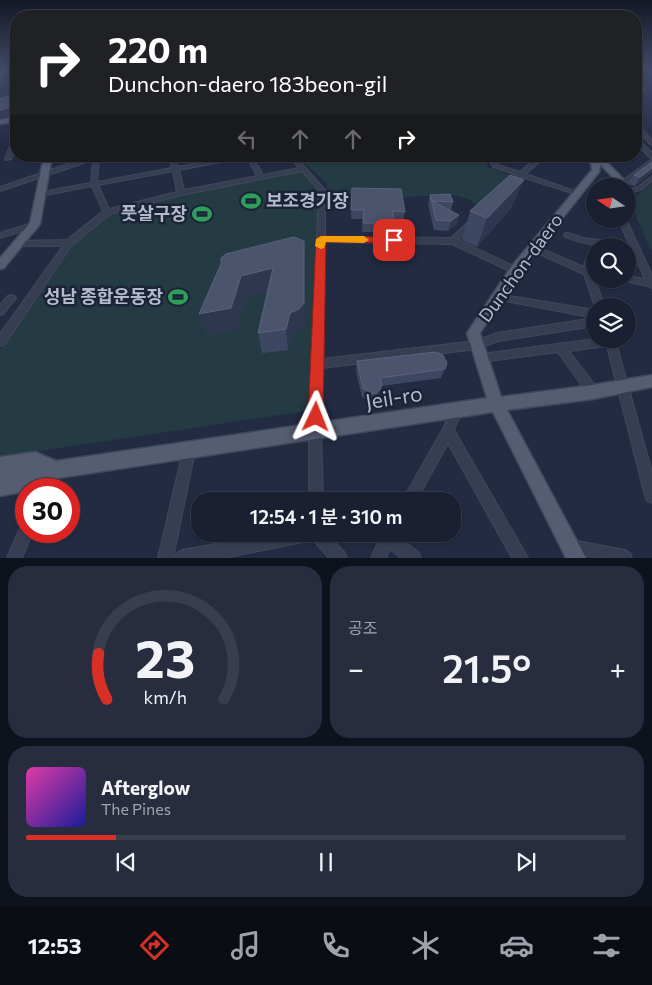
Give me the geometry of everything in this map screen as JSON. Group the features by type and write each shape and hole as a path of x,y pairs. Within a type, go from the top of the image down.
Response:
{"main road":[{"path":"0,265 35,224 47,162"},
{"path":"598,168 613,178"},
{"name":"Dunchon-daero","path":"574,552 497,405 473,333 516,270 584,190 598,168"},
{"name":"Jeil-ro","path":"0,478 457,410 593,392 652,381"},
{"path":"0,465 35,460 54,469"},
{"path":"0,487 22,484 54,469"}],"street":[{"path":"642,132 652,143"},
{"path":"642,146 652,157"},
{"path":"644,148 652,148"},
{"path":"8,159 10,154"},
{"path":"634,178 652,161"},
{"path":"0,189 78,162"},
{"path":"96,162 94,183 106,212"},
{"path":"173,162 181,193"},
{"path":"41,194 212,162"},
{"path":"252,162 261,177"},
{"path":"297,162 322,190 315,431 316,492"},
{"path":"493,162 495,166 584,190"},
{"path":"500,195 535,162"},
{"path":"576,162 598,168 613,178"},
{"path":"0,342 69,243 106,212 181,193 303,169"},
{"path":"637,189 652,178"},
{"path":"453,242 481,214"},
{"path":"0,236 35,224"},
{"path":"626,228 652,284"},
{"path":"568,235 586,241"},
{"path":"321,239 453,242 516,270"},
{"path":"18,243 69,243"},
{"path":"533,248 586,270"},
{"path":"636,281 652,284"},
{"path":"498,296 586,312"},
{"path":"0,311 11,298"},
{"path":"479,352 497,337 586,323"},
{"path":"317,364 562,348 586,344"},
{"path":"562,348 593,392"},
{"path":"612,348 652,496"},
{"path":"414,492 448,431 457,410"},
{"path":"448,431 521,558"},
{"path":"165,558 189,451"},
{"path":"50,478 54,469"},
{"path":"182,558 267,542"},
{"path":"325,542 340,558"},
{"path":"378,558 386,542"},
{"path":"396,542 414,558"},
{"path":"14,558 21,543"},
{"name":"Dunchon-daero","path":"574,552 625,558"}],"shaded area":[{"path":"304,162 486,162 488,167 509,175 477,205 469,199 453,195 400,197 334,194 327,190 327,183"},
{"name":"성남 종합운동장","path":"302,170 322,190 313,410 0,457 0,350 75,243 105,214 184,194"},
{"path":"652,184 652,250 636,215 636,196"}],"building":[{"path":"10,96 10,107 0,110 1,98"},
{"path":"652,162 652,168 640,177 634,175"},
{"path":"510,175 524,180 487,218 470,211"},
{"path":"352,188 401,189 405,212 393,211 393,223 363,223 364,210 351,210"},
{"path":"450,194 453,202 432,201 459,215 451,221 436,220 430,195"},
{"path":"294,237 304,241 304,303 299,309 290,313 286,329 258,333 273,268 241,276 231,308 199,314 221,264 221,258 226,254"},
{"path":"436,352 443,355 447,363 445,369 380,378 382,385 377,393 372,393 363,388 357,361"}],"slow traffic":[{"path":"321,246 321,239 364,240"}],"place":[{"name":"보조경기장","path":"251,201"},
{"name":"풋살구장","path":"202,214"},
{"name":"성남 종합운동장","path":"178,297"}],"route":[{"path":"316,417 321,239 394,240"}]}
